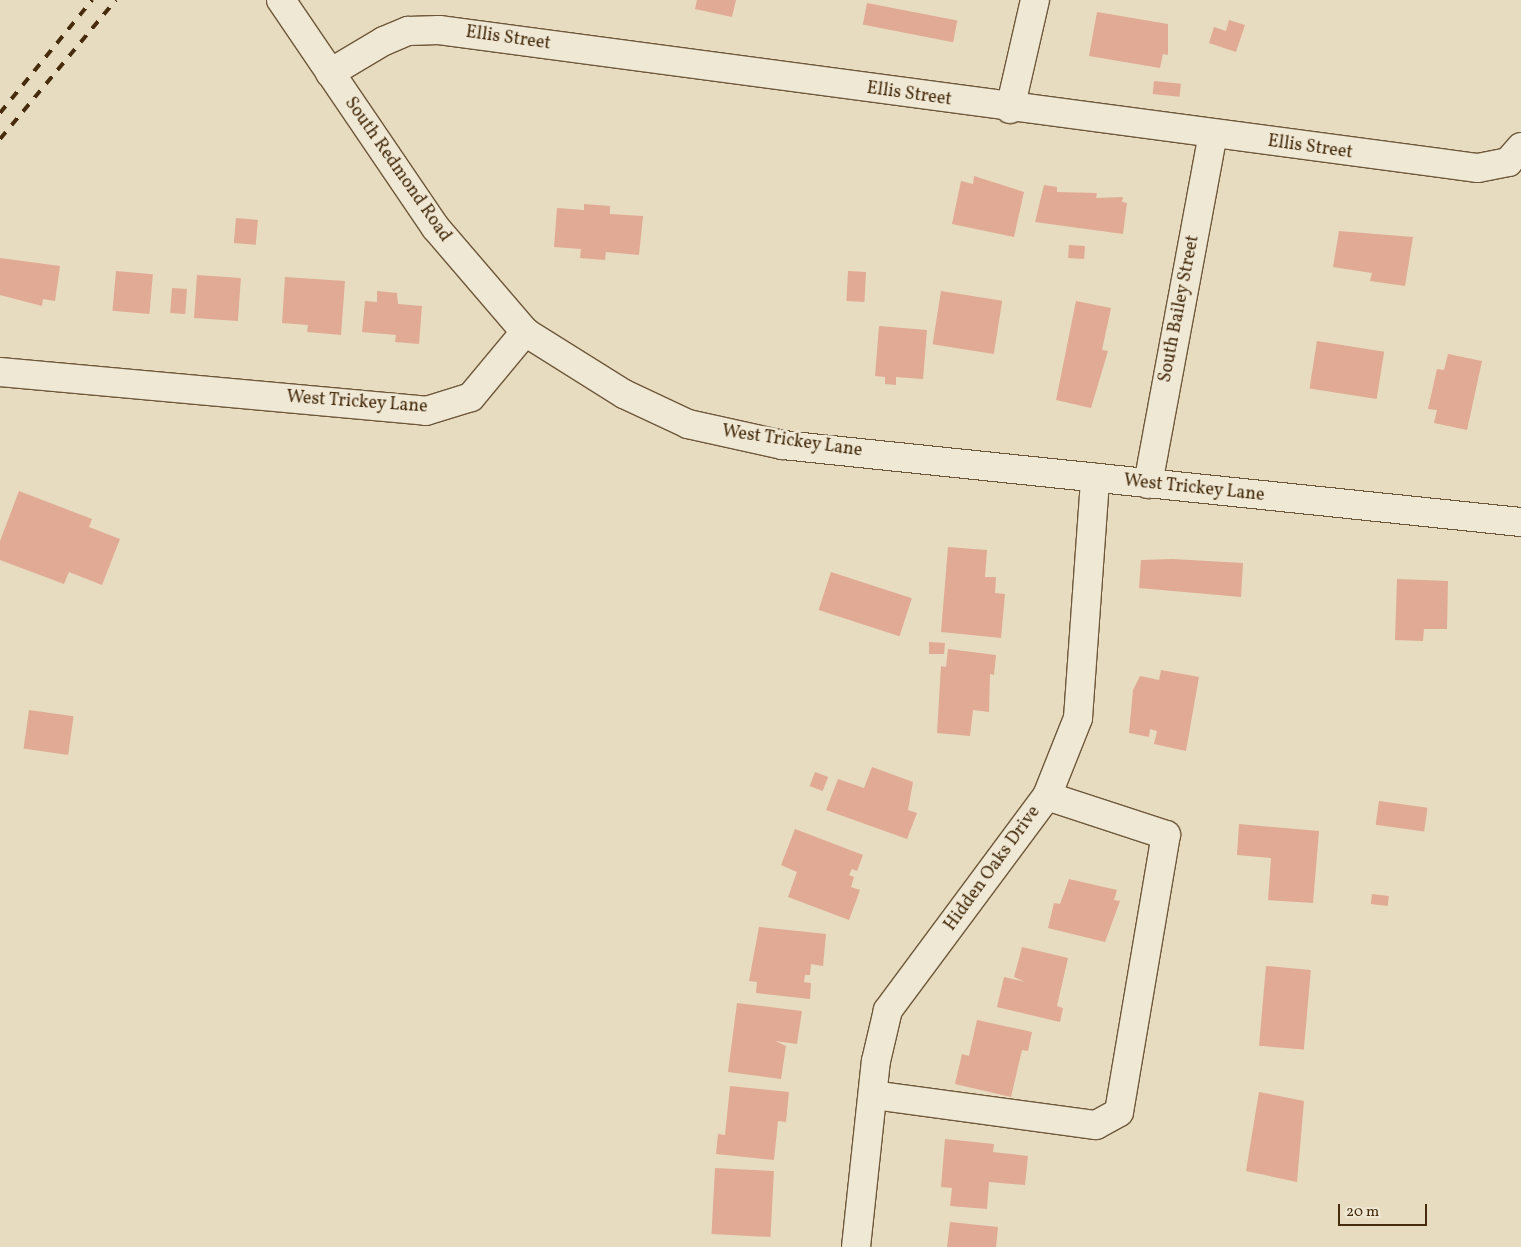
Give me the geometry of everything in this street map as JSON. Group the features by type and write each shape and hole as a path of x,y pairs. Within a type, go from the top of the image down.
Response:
{"street":[{"name":"South Redmond Road","path":"281,0 436,228 524,332"},
{"path":"1010,109 1035,0"},
{"name":"Ellis Street","path":"330,73 384,41 408,31 439,30 1010,109 1409,161 1499,166 1521,147"},
{"name":"South Bailey Street","path":"1148,484 1213,134"},
{"name":"West Trickey Lane","path":"0,372 426,411 471,397 524,332 624,394 688,424 725,434 783,445 1521,522"},
{"name":"Hidden Oaks Drive","path":"856,1247 873,1095 888,1010 1047,796 1078,718 1095,478"},
{"path":"873,1095 1096,1125 1119,1112 1166,836 1047,796"}],"building":[{"path":"697,0 736,0 732,17 695,9"},
{"path":"867,3 957,21 953,42 863,25"},
{"path":"1097,12 1168,24 1168,55 1163,54 1160,68 1089,56"},
{"path":"1229,20 1245,25 1236,52 1209,43 1214,27 1226,31"},
{"path":"1154,81 1181,84 1179,97 1153,94"},
{"path":"974,176 1024,192 1014,237 952,224 961,181 973,184"},
{"path":"1044,185 1057,187 1057,192 1097,193 1096,198 1123,197 1122,202 1127,203 1123,234 1035,222"},
{"path":"584,204 610,206 610,214 643,216 639,255 606,252 605,260 580,258 581,249 554,247 557,208 584,210"},
{"path":"236,218 258,220 256,245 234,243"},
{"path":"1339,231 1413,237 1405,286 1370,281 1372,273 1333,267"},
{"path":"1069,245 1085,246 1084,259 1068,258"},
{"path":"0,258 60,266 55,301 43,299 42,306 0,295"},
{"path":"116,271 153,274 149,314 113,311"},
{"path":"848,271 866,272 864,302 846,301"},
{"path":"197,275 241,278 238,321 194,318"},
{"path":"285,277 345,281 341,335 307,332 308,325 282,323"},
{"path":"172,288 187,289 185,314 170,313"},
{"path":"377,291 397,293 398,304 422,306 419,344 395,342 396,335 362,332 365,301 377,302"},
{"path":"941,291 1002,301 994,354 933,344"},
{"path":"1076,301 1111,308 1102,350 1108,351 1091,408 1056,400"},
{"path":"879,326 927,330 923,379 896,377 896,385 885,384 885,377 875,376"},
{"path":"1317,341 1384,352 1377,399 1309,388"},
{"path":"1448,354 1482,361 1467,430 1434,423 1437,410 1428,409 1437,369 1444,370"},
{"path":"19,491 92,519 89,527 120,539 102,585 69,572 64,584 0,560 0,541"},
{"path":"948,547 987,550 985,577 996,577 995,593 1005,594 1001,638 941,632"},
{"path":"1172,559 1243,563 1241,597 1139,588 1141,560"},
{"path":"831,572 912,598 899,636 819,610"},
{"path":"1397,579 1448,581 1447,629 1424,629 1423,641 1395,640"},
{"path":"929,642 945,643 944,654 929,654"},
{"path":"948,649 996,655 994,675 990,674 989,712 973,710 970,736 937,733 941,666 946,667"},
{"path":"1161,670 1199,677 1186,751 1154,744 1157,731 1150,729 1149,737 1129,733 1133,690 1140,676 1159,680"},
{"path":"29,710 74,716 68,755 24,749"},
{"path":"872,767 913,782 908,810 917,813 907,839 826,810 838,779 864,788"},
{"path":"815,772 828,777 823,791 810,786"},
{"path":"1379,801 1428,808 1424,832 1376,825"},
{"path":"1239,824 1319,831 1313,903 1268,900 1271,858 1237,855"},
{"path":"795,829 863,855 857,871 852,869 849,875 854,877 851,887 860,890 849,920 788,897 797,872 781,865"},
{"path":"1069,879 1117,890 1114,900 1120,901 1105,942 1048,928 1054,903 1060,904"},
{"path":"1372,894 1389,896 1388,906 1371,904"},
{"path":"759,927 826,934 823,966 811,964 810,975 805,975 804,982 811,983 810,999 756,993 757,982 749,981"},
{"path":"1022,947 1068,958 1057,1006 1063,1008 1060,1022 997,1007 1004,977 1025,982 1014,977"},
{"path":"1266,966 1311,970 1304,1050 1259,1046"},
{"path":"737,1003 802,1011 797,1044 775,1041 786,1046 781,1079 728,1072"},
{"path":"977,1020 1032,1032 1028,1051 1022,1050 1011,1097 955,1084 962,1054 969,1056"},
{"path":"730,1086 789,1092 786,1122 778,1121 774,1160 716,1154 718,1134 725,1135"},
{"path":"1259,1092 1304,1101 1297,1182 1246,1171"},
{"path":"945,1139 994,1144 993,1152 1028,1156 1025,1185 989,1182 987,1209 950,1206 952,1188 941,1187"},
{"path":"715,1168 774,1171 770,1237 712,1234"},
{"path":"950,1222 998,1227 996,1247 947,1247"}],"railway":[{"path":"0,113 92,0"},
{"path":"0,139 116,0"}]}
